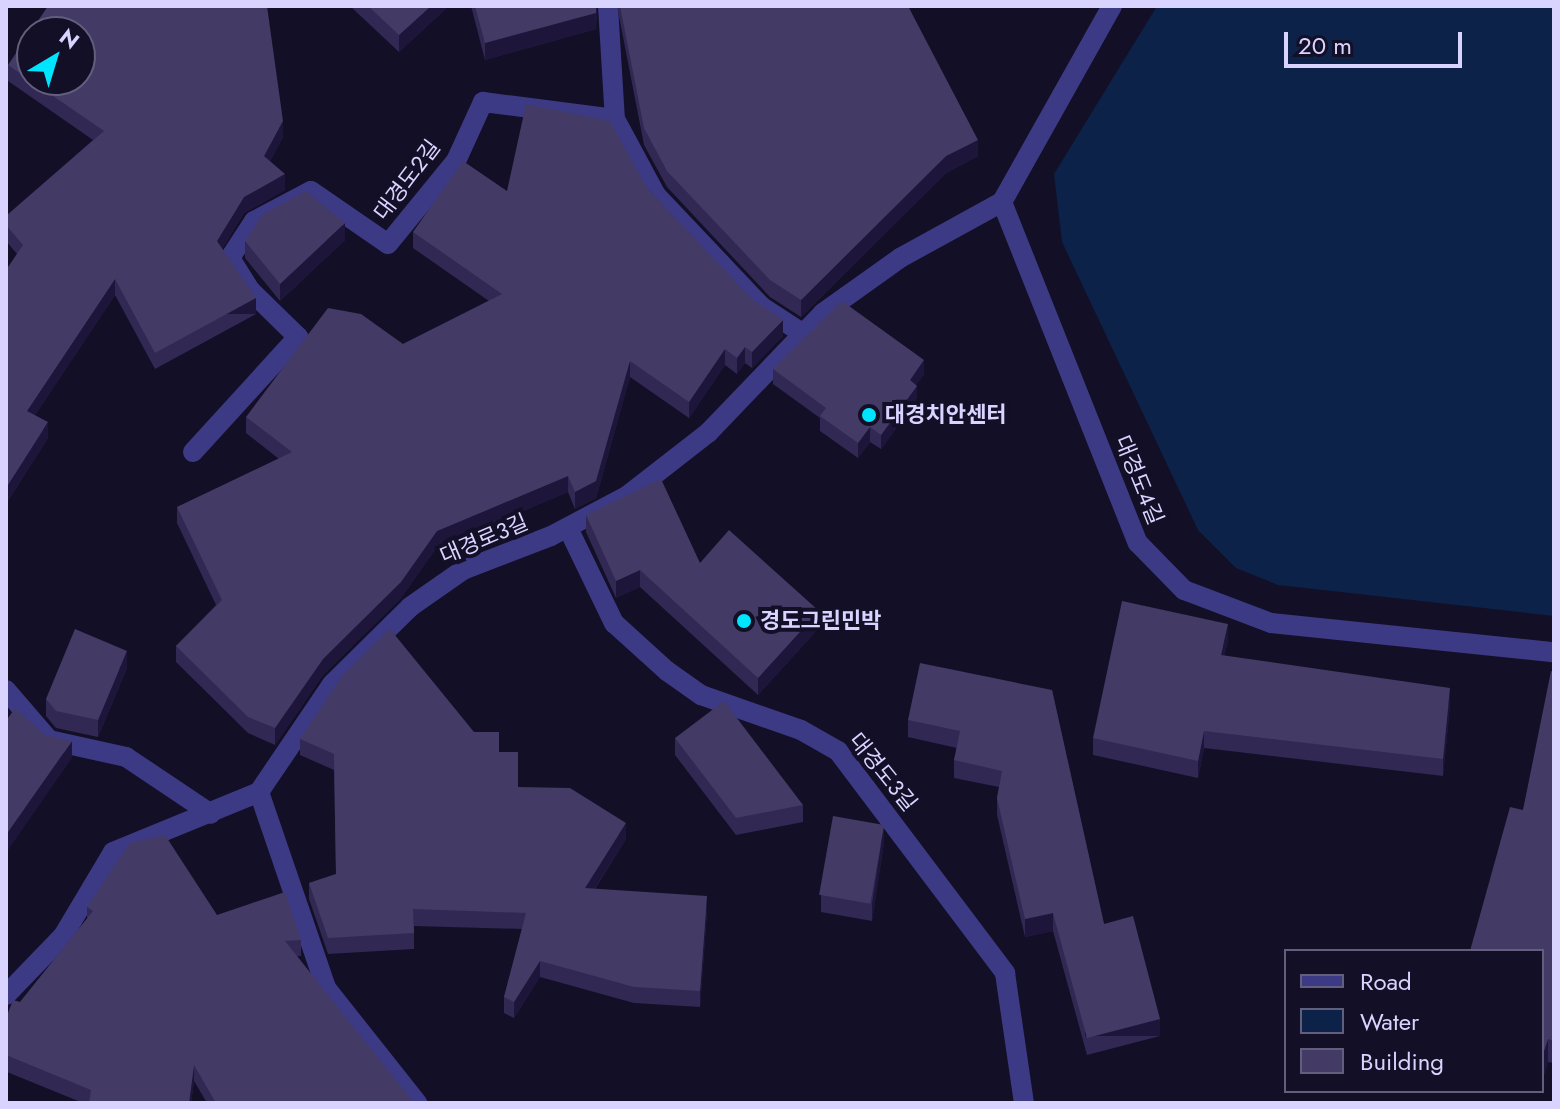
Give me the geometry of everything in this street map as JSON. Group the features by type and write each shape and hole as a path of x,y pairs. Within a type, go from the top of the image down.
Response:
{"street":[{"path":"608,6 615,119 673,214 762,307 802,333"},
{"path":"1002,202 1112,6"},
{"name":"대경도2길","path":"193,452 298,337 250,290 230,258 254,221 311,191 388,244 456,161 483,102 615,119"},
{"name":"대경로3길","path":"259,792 332,684 410,607 463,570 568,528 669,465 802,333 900,258 1002,202"},
{"name":"대경도4길","path":"1002,202 1138,543 1184,590 1271,623 1554,652"},
{"name":"대경도3길","path":"568,528 614,623 667,671 728,708 801,730 838,751 1005,973 1024,1103"},
{"path":"6,690 49,740 126,757 211,814"},
{"path":"6,995 63,936 113,852 259,792 326,988 417,1103"}],"water":[{"path":"1157,6 1554,6 1554,616 1278,585 1236,568 1198,530 1062,242 1054,174"}],"building":[{"path":"48,6 267,6 283,121 264,156 285,174 244,197 217,241 256,298 155,353 115,279 27,411 48,422 6,488 6,270 23,245 6,225 6,216 104,131 53,96 96,96 96,16 41,16"},
{"path":"368,6 431,6 399,35"},
{"path":"475,6 596,6 596,13 485,43"},
{"path":"620,6 908,6 978,140 946,156 801,300 770,280 667,171 644,128"},
{"path":"16,53 16,70 8,65"},
{"path":"526,104 610,121 647,188 753,300 783,320 752,352 745,347 737,358 725,349 689,402 630,361 596,481 575,492 568,476 437,531 401,582 323,659 275,728 248,717 176,646 222,600 177,507 292,452 246,417 328,308 361,314 403,344 502,294 413,232 463,161 507,191"},
{"path":"306,191 345,223 280,284 245,241 263,214"},
{"path":"842,301 924,360 910,380 917,386 881,435 870,427 858,443 820,416 826,408 773,369"},
{"path":"661,479 700,563 729,530 819,611 758,678 640,570 616,581 586,515"},
{"path":"1122,601 1228,624 1221,655 1450,688 1443,759 1204,731 1198,761 1093,738"},
{"path":"75,629 127,651 98,720 56,711 46,699"},
{"path":"390,629 474,732 499,732 499,752 518,752 518,787 570,788 626,823 585,888 707,896 700,991 634,987 540,961 514,1002 504,997 526,913 413,909 414,933 328,938 309,883 336,874 334,754 300,739 342,676"},
{"path":"920,663 1052,690 1104,924 1133,916 1160,1019 1087,1038 1053,913 1025,919 997,798 1002,771 954,760 960,731 908,720"},
{"path":"1551,671 1554,672 1554,1041 1548,1039 1544,1051 1544,949 1471,949 1510,807 1523,810"},
{"path":"724,701 803,805 736,818 675,738"},
{"path":"15,708 45,735 72,741 6,835 6,721"},
{"path":"833,816 884,825 870,904 819,895"},
{"path":"165,835 217,915 285,892 301,940 285,941 411,1099 411,1103 216,1103 194,1065 189,1103 89,1103 91,1090 6,1055 6,1018 13,1000 20,1002 93,911 87,907 130,843"}],"place":[{"name":"대경치안센터","path":"869,415"},
{"name":"경도그린민박","path":"744,621"}]}
